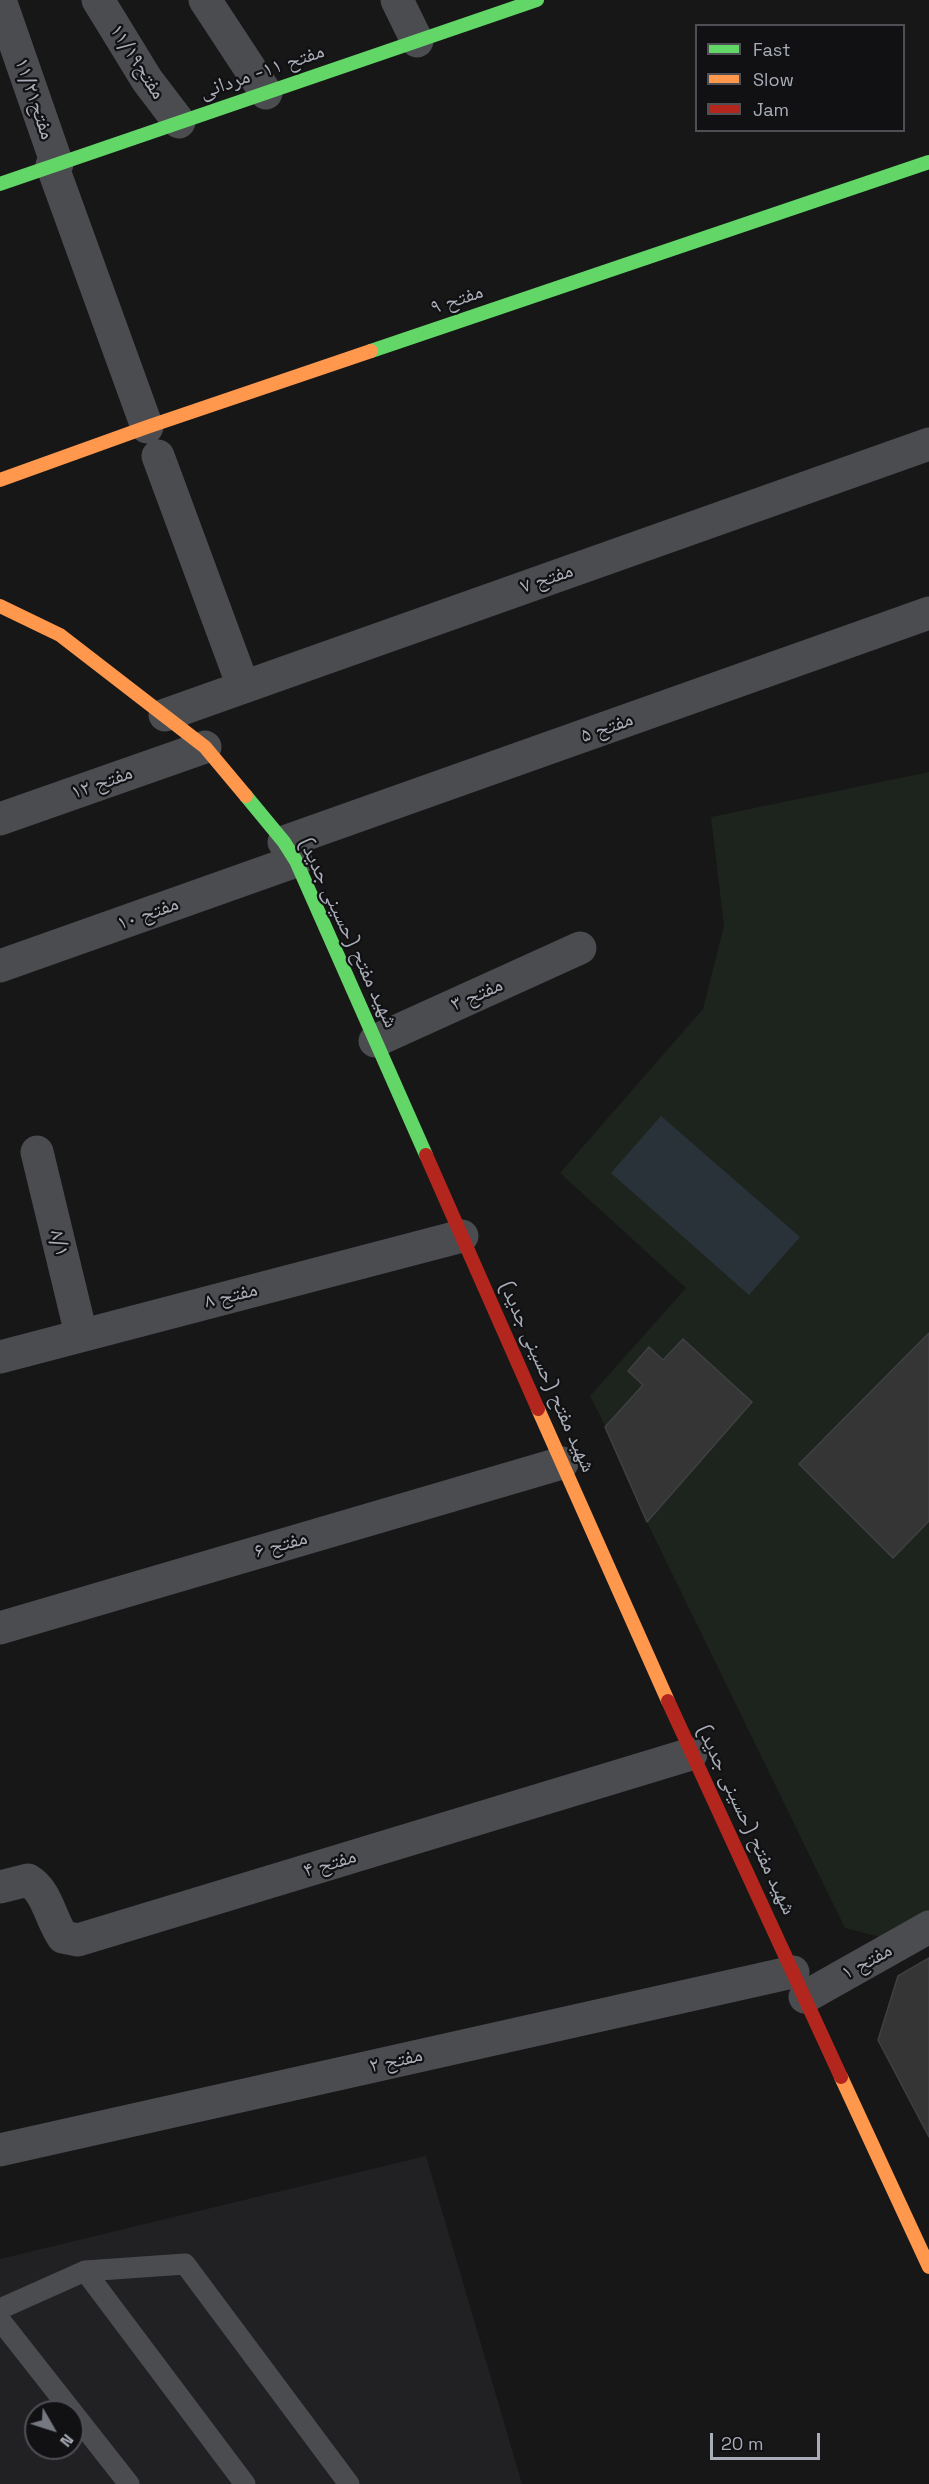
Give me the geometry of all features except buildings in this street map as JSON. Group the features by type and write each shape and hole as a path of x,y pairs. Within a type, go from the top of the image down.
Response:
{"street":[{"name":"مفتح۱۱/۲۱","path":"0,0 55,165 243,686"},
{"name":"مفتح۱۱/۱۹","path":"98,0 147,80 179,122"},
{"path":"205,0 266,93"},
{"path":"398,0 417,41"},
{"name":"مفتح ۱۱- مردانی","path":"0,184 417,41 515,4"},
{"name":"مفتح ۹","path":"0,480 153,441 929,162"},
{"name":"مفتح ۷","path":"165,715 929,444"},
{"name":"شهید مفتح (حسینی جدید)","path":"0,606 60,635 205,747 290,852 691,1754 929,2267"},
{"name":"مفتح ۵","path":"290,852 929,613"},
{"name":"مفتح ۱۲","path":"0,819 205,747"},
{"name":"مفتح ۱۰","path":"0,966 290,852"},
{"name":"مفتح ۳","path":"375,1041 579,948"},
{"name":"۸/۱","path":"37,1152 81,1334"},
{"name":"مفتح ۸","path":"0,1356 462,1236"},
{"name":"مفتح ۶","path":"0,1628 562,1463"},
{"name":"مفتح ۴","path":"0,1887 28,1880 39,1887 56,1927 63,1937 78,1940 691,1754"},
{"name":"مفتح ۱","path":"799,1984 929,1927"},
{"name":"مفتح ۲","path":"0,2150 799,1984"}],"lane":[{"path":"0,2309 85,2271 185,2264 349,2484"},
{"path":"85,2271 245,2484"},
{"path":"0,2320 129,2484"}],"shaded area":[{"path":"929,772 929,1918 892,1940 845,1928 647,1522 613,1441 590,1396 686,1288 560,1173 703,1009 724,926 711,817"},
{"path":"661,1116 800,1237 749,1295 611,1173"},
{"path":"426,2156 522,2484 0,2484 0,2259"}],"traffic: fast":[{"path":"0,184 537,0"},
{"path":"371,351 929,162"},
{"path":"246,796 284,842 296,861 426,1155"}],"traffic: slow":[{"path":"0,480 371,351"},
{"path":"0,606 60,635 205,747 246,796"},
{"path":"538,1409 668,1701"},
{"path":"841,2077 929,2267"}],"traffic: jam":[{"path":"426,1155 538,1409"},
{"path":"668,1701 841,2077"}]}
